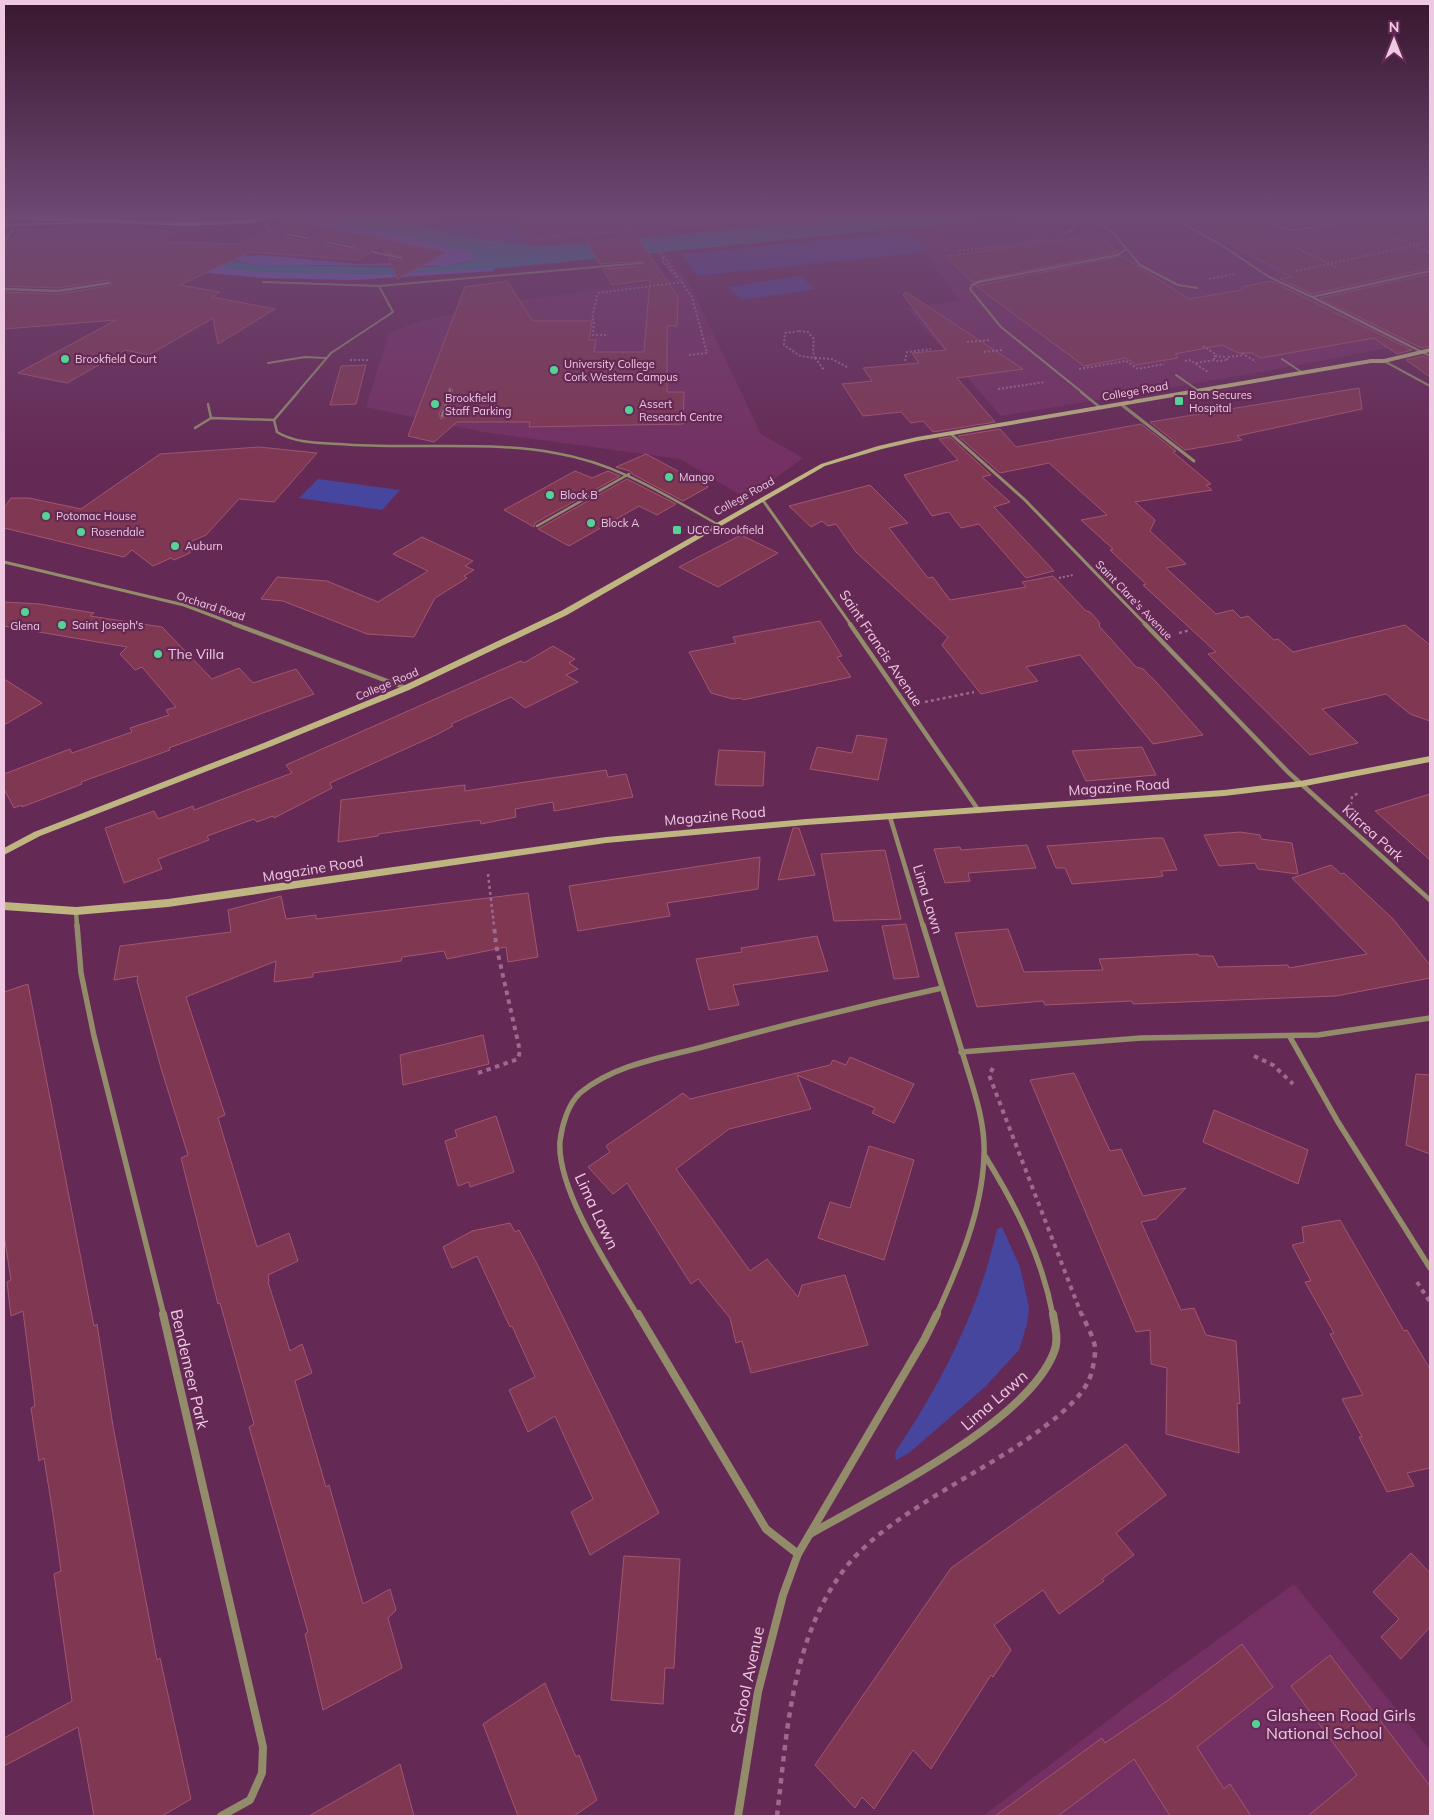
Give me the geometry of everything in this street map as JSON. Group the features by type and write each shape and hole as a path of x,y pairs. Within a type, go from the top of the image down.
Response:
{"street":[{"name":"College Road","path":"4,852 37,834 285,738 406,688 564,613 717,524 831,462 897,443 1374,361 1384,362 1430,350"},
{"path":"1122,405 1194,461"},
{"name":"Saint Clare's Avenue","path":"951,434 1029,504 1300,784"},
{"name":"Saint Francis Avenue","path":"762,499 839,607 979,811"},
{"name":"Orchard Road","path":"4,562 184,605 406,688"},
{"name":"Magazine Road","path":"4,906 76,911 240,894 486,856 606,840 777,824 1224,793 1300,784 1430,758"},
{"name":"Kilcrea Park","path":"1300,784 1430,900"},
{"name":"Lima Lawn","path":"890,817 942,988 980,1115 984,1155 975,1209 941,1307 924,1340 798,1554 766,1529 606,1263 571,1194 563,1168 560,1143 563,1124 569,1108 580,1094 593,1083 614,1071 843,1009 942,988"},
{"name":"Bendemeer Park","path":"76,911 81,973 94,1036 162,1309 263,1747 262,1773 250,1800 221,1816"},
{"path":"961,1052 1132,1039 1219,1035 1290,1037 1345,1033 1430,1018"},
{"path":"1290,1037 1338,1122 1430,1268"},
{"name":"Lima Lawn","path":"808,1535 896,1486 964,1443 1034,1385 1055,1352 1056,1338 1050,1290 1010,1194 984,1155"},
{"name":"School Avenue","path":"738,1816 758,1692 783,1595 798,1554"}],"lane":[{"path":"385,298 393,312 390,316 337,348 326,358 274,420 274,428 280,434 291,438 401,448 534,448 579,457 629,474 717,524"},
{"path":"977,298 989,315 1043,363 1068,379 1102,408"},
{"path":"1314,298 1430,356"},
{"path":"268,363 304,357 326,358"},
{"path":"1282,359 1304,374"},
{"path":"1384,362 1430,386"},
{"path":"1176,375 1199,391"},
{"path":"442,416 450,390"},
{"path":"208,404 212,418"},
{"path":"195,428 212,418 274,420"},
{"path":"537,526 629,474"}],"path":[{"path":"597,298 592,318 594,320 593,336 606,336"},
{"path":"688,356 707,353 692,298"},
{"path":"824,370 816,359 812,350 815,341 807,332 794,330 785,333 784,346 797,356 816,359 834,358 847,367"},
{"path":"1204,346 1218,356 1227,358 1243,354 1257,363"},
{"path":"905,361 907,352 931,349"},
{"path":"1215,360 1213,358 1218,356"},
{"path":"1195,363 1215,360 1226,362 1227,358"},
{"path":"1181,361 1190,360 1229,386"},
{"path":"1068,379 1077,373 1073,370 1126,361 1138,369 1173,363"},
{"path":"998,389 1048,382"},
{"path":"1059,578 1074,575"},
{"path":"907,706 974,692"},
{"path":"1354,810 1350,801 1352,796 1367,790"},
{"path":"478,1073 518,1059 520,1051 496,945 486,856"}],"shaded area":[{"name":"University College Cork Western Campus","path":"537,298 696,298 761,434 803,458 747,499 680,459 483,432 366,407 389,333 421,321"},
{"path":"740,298 756,298 742,300"},
{"path":"957,298 1430,298 1430,340 1268,371 1001,416 907,308 959,301"},
{"path":"318,479 400,490 382,510 299,498"},
{"path":"1002,1227 1020,1267 1029,1307 1027,1324 1019,1350 985,1387 909,1453 896,1460 896,1451 929,1399 957,1344 980,1288 997,1229"},
{"name":"Glasheen Road Girls National School","path":"1294,1584 1430,1750 1430,1816 983,1816 1136,1699"}],"building":[{"path":"4,298 217,298 275,309 218,344 213,318 149,355 125,350 67,383 18,373 116,320 4,329"},
{"path":"461,298 518,298 533,321 592,321 589,340 596,340 594,352 644,352 649,298 678,298 677,326 667,326 667,392 684,392 683,424 529,427 530,422 457,422 434,442 408,436","holes":["449,388 452,389 453,393 445,417 441,419 439,415"]},
{"path":"905,298 915,298 1023,369 957,378 995,422 933,432 923,421 911,423 901,412 863,416 842,384 872,381 863,368 919,363 912,353 946,350"},
{"path":"992,298 1306,298 1412,350 1397,354 1374,338 1261,358 1252,353 1238,353 1222,345 1175,354 1178,358 1136,365 1126,358 1084,366"},
{"path":"1320,298 1430,298 1430,346 1421,348"},
{"path":"1423,356 1430,359 1430,377 1406,360"},
{"path":"366,365 356,404 330,405 341,366"},
{"path":"1359,388 1362,409 1237,436 1242,440 1185,450 1150,422"},
{"path":"1141,424 1176,451 1173,452 1211,484 1206,485 1212,490 1135,502 1155,520 1150,531 1186,564 1166,568 1216,614 1233,610 1241,618 1248,616 1274,640 1278,639 1293,652 1405,625 1430,645 1430,721 1410,714 1386,694 1322,709 1358,743 1310,755 1208,654 1216,652 1143,585 1146,584 1110,550 1113,549 1081,520 1107,515 1049,463 1000,473 958,436 1000,429 1016,447"},
{"path":"950,437 991,475 982,477 1010,502 994,507 1054,571 1026,578 979,524 961,528 949,512 932,516 904,475 958,460 939,439"},
{"path":"259,447 317,453 274,502 239,499 206,535 190,542 190,553 174,560 171,558 153,566 132,550 124,557 4,528 4,508 11,498 29,498 81,509 160,454"},
{"name":"Mango","path":"646,454 708,487 683,501 632,474 630,471 616,467"},
{"name":"Block B","path":"575,471 592,478 608,471 620,476 535,523 534,527 504,510"},
{"path":"627,479 676,504 657,515 639,506 569,546 538,529"},
{"path":"870,485 908,523 889,528 928,578 933,577 950,600 1026,587 1022,582 1053,576 1086,611 1090,612 1100,623 1099,626 1136,667 1143,669 1158,684 1203,735 1153,744 1080,655 1026,667 1038,681 981,694 942,645 948,637 856,552 836,524 828,526 822,521 811,527 789,506"},
{"path":"741,535 778,553 718,587 679,567"},
{"path":"422,537 473,561 465,566 474,570 464,576 467,578 435,598 414,637 367,634 283,601 261,599 277,577 327,581 378,602 428,571 393,554"},
{"path":"4,602 40,604 94,613 90,616 162,627 212,679 239,668 253,683 296,669 314,694 169,748 170,750 81,782 82,784 22,807 22,805 14,808 4,789 4,774 70,749 72,753 132,732 130,728 169,715 166,710 176,707 142,667 135,670 120,654 127,647 4,626"},
{"path":"820,621 842,656 837,657 851,677 743,700 741,698 733,699 711,693 689,652 736,643 733,637"},
{"path":"553,646 575,659 569,663 578,669 566,675 578,682 525,708 511,697 451,724 453,726 436,735 330,783 332,788 274,818 273,816 257,822 254,819 207,836 209,840 158,859 162,869 124,883 105,828 154,811 158,819 193,806 194,810 292,773 286,765 521,661 524,663"},
{"path":"4,679 42,703 4,725"},
{"path":"857,735 887,739 878,780 810,769 817,747 852,753"},
{"path":"1142,747 1156,775 1086,781 1072,751"},
{"path":"719,750 765,752 763,786 715,785"},
{"path":"606,770 608,777 626,774 633,797 554,811 553,802 515,809 516,817 481,824 480,820 378,834 378,836 338,842 341,800 465,785 465,791"},
{"path":"1430,794 1430,860 1375,811"},
{"path":"793,828 799,828 815,875 778,880"},
{"path":"1240,832 1260,835 1261,839 1292,843 1298,874 1258,869 1255,863 1219,866 1204,835"},
{"path":"1163,838 1177,870 1161,871 1163,876 1157,877 1072,884 1065,868 1056,868 1047,846"},
{"path":"1027,845 1036,868 968,873 970,881 945,883 934,849 960,847 961,850"},
{"path":"885,850 901,919 834,921 821,854"},
{"path":"760,857 758,889 667,903 670,916 578,931 569,886"},
{"path":"1331,865 1341,874 1344,873 1393,919 1430,965 1430,978 1336,996 1133,1004 1132,1001 1045,1005 1043,1001 977,1007 955,933 1008,929 1024,972 1103,970 1099,959 1198,954 1199,956 1213,956 1218,967 1288,965 1289,968 1367,954 1292,878"},
{"path":"528,893 538,957 508,962 506,947 447,959 444,951 402,957 401,961 313,973 313,977 274,982 276,961 186,997 225,1115 218,1118 257,1247 289,1233 298,1261 268,1275 268,1282 290,1351 302,1344 312,1373 295,1381 326,1487 329,1485 363,1604 390,1589 396,1610 388,1618 402,1668 323,1710 305,1634 308,1632 249,1427 254,1424 220,1303 218,1304 181,1158 188,1155 161,1068 137,981 138,976 114,980 120,946 231,932 228,910 281,896 286,919 316,915 316,919"},
{"path":"906,924 919,977 894,979 882,926"},
{"path":"817,936 828,971 733,985 739,1005 709,1010 696,959 742,952 741,948"},
{"path":"28,984 94,1326 97,1324 113,1426 157,1660 160,1658 191,1799 162,1816 94,1816 78,1727 4,1766 4,1738 72,1701 54,1574 61,1571 53,1514 44,1458 39,1461 31,1408 35,1406 23,1311 11,1316 7,1282 11,1280 4,1235 4,992"},
{"path":"483,1035 489,1064 403,1085 400,1055"},
{"path":"850,1057 914,1084 894,1123 872,1113 875,1108 797,1075 811,1109 729,1129 676,1169 750,1271 767,1259 798,1297 802,1285 845,1275 868,1345 751,1373 742,1341 736,1343 730,1318 698,1279 691,1284 627,1183 613,1194 588,1167 610,1152 606,1146 683,1093 690,1099 830,1065 833,1060 846,1065"},
{"path":"1074,1073 1110,1151 1121,1149 1143,1196 1186,1188 1156,1219 1141,1222 1181,1310 1194,1308 1206,1335 1236,1341 1240,1404 1237,1403 1239,1453 1166,1434 1167,1368 1151,1364 1150,1330 1136,1332 1030,1080"},
{"path":"1416,1074 1430,1075 1430,1154 1406,1145"},
{"path":"1214,1110 1308,1150 1298,1184 1203,1142"},
{"path":"496,1116 514,1172 470,1187 469,1182 458,1186 445,1141 457,1137 455,1130"},
{"path":"869,1146 914,1160 884,1260 818,1238 830,1202 850,1208"},
{"path":"1340,1220 1404,1331 1407,1330 1430,1369 1430,1468 1407,1473 1414,1486 1387,1492 1359,1437 1362,1437 1342,1399 1363,1395 1330,1334 1334,1333 1305,1282 1311,1281 1292,1245 1304,1242 1302,1227"},
{"path":"510,1223 515,1232 519,1230 537,1264 659,1513 590,1555 571,1512 593,1499 555,1416 528,1432 509,1390 535,1377 512,1326 510,1327 477,1256 452,1268 443,1247 472,1231"},
{"path":"1126,1444 1166,1495 1116,1533 1134,1555 1102,1579 1104,1581 1059,1614 1043,1590 994,1625 1011,1650 993,1677 991,1675 931,1769 913,1750 874,1809 862,1797 855,1808 815,1765 951,1568"},
{"path":"1411,1553 1430,1573 1430,1627 1401,1659 1381,1637 1399,1619 1373,1592"},
{"path":"624,1556 680,1559 674,1668 665,1668 663,1704 611,1700"},
{"path":"1242,1644 1273,1687 1197,1747 1224,1789 1230,1784 1251,1816 1170,1816 1134,1759 1058,1816 995,1816 1102,1738 1105,1743 1167,1701"},
{"path":"1330,1655 1430,1786 1430,1816 1308,1816 1357,1775 1291,1686"},
{"path":"545,1683 576,1757 579,1755 597,1800 574,1816 518,1816 483,1724"},
{"path":"400,1764 414,1816 309,1816"}],"place":[{"name":"Brookfield Court","path":"65,359"},
{"name":"University College Cork Western Campus","path":"554,370"},
{"name":"Bon Secures Hospital","path":"1179,401"},
{"name":"Brookfield Staff Parking","path":"435,404"},
{"name":"Assert Research Centre","path":"629,410"},
{"name":"Mango","path":"669,477"},
{"name":"Block B","path":"550,495"},
{"name":"Potomac House","path":"46,516"},
{"name":"Block A","path":"591,523"},
{"name":"UCC Brookfield","path":"677,530"},
{"name":"Rosendale","path":"81,532"},
{"name":"Auburn","path":"175,546"},
{"name":"Glena","path":"25,612"},
{"name":"Saint Joseph's","path":"62,625"},
{"name":"The Villa","path":"158,654"},
{"name":"Glasheen Road Girls National School","path":"1256,1724"}]}
